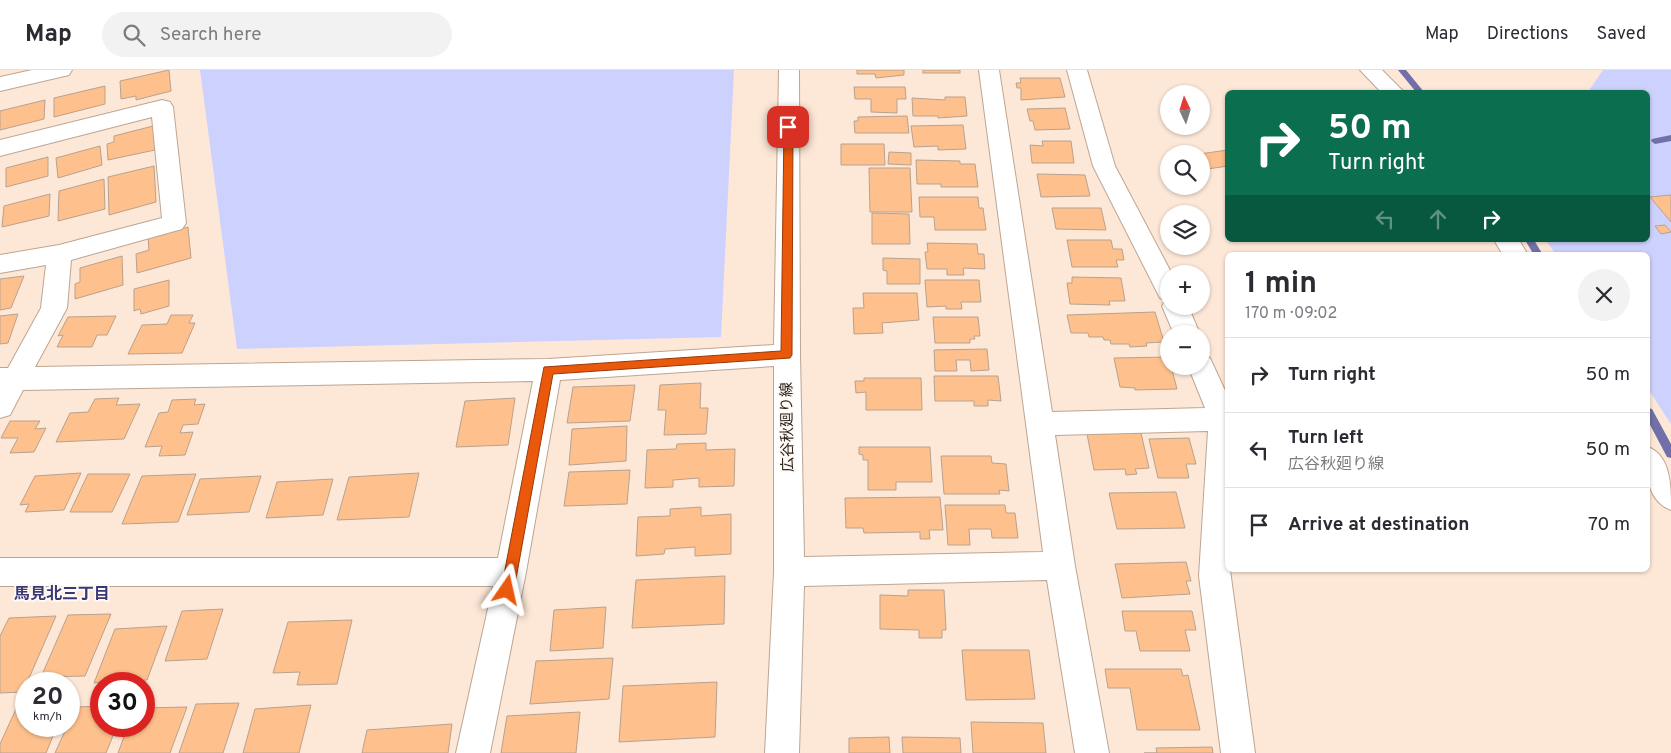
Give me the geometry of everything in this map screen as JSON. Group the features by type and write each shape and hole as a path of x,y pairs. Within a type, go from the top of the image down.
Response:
{"street":[{"path":"0,84 62,70"},
{"name":"広谷秋廻り線","path":"782,753 789,572 786,355 789,70"},
{"path":"989,70 1060,566 1092,753"},
{"path":"1077,70 1104,166 1160,274"},
{"path":"1370,70 1391,90"},
{"path":"0,148 162,107 174,222 59,254 0,264"},
{"path":"0,407 8,379 54,308 59,254"},
{"path":"8,379 548,370 786,355"},
{"path":"473,753 511,572 548,370"},
{"path":"1205,375 1224,419 1214,576 1238,753"},
{"path":"1040,424 1224,419"},
{"path":"1650,462 1671,497"},
{"path":"789,572 1060,566"},
{"path":"0,572 511,572"}],"shaded area":[{"path":"200,70 734,70 721,337 237,349"},
{"path":"1603,70 1671,70 1671,424 1650,392 1650,252 1554,252 1547,242 1650,242 1650,90 1589,90"}],"building":[{"path":"169,70 171,91 136,100 136,96 121,99 120,81"},
{"path":"857,70 904,70 904,75 876,78 875,74 857,74"},
{"path":"923,70 960,70 960,73 923,73"},
{"path":"1020,78 1060,78 1065,97 1021,100 1021,88 1017,88 1016,83 1021,83"},
{"path":"105,86 105,104 54,117 54,98"},
{"path":"854,87 905,87 906,99 897,99 897,113 871,112 871,99 855,99"},
{"path":"945,97 965,97 967,116 938,118 938,116 913,116 912,98 945,100"},
{"path":"45,100 44,119 0,130 0,111"},
{"path":"1065,108 1070,129 1035,130 1027,109"},
{"path":"907,116 909,133 855,133 854,121 858,121 858,117"},
{"path":"963,125 966,149 938,150 938,146 914,147 911,126"},
{"path":"153,126 155,150 108,160 107,144 114,142 114,136"},
{"path":"1042,141 1071,141 1074,163 1032,163 1030,145 1043,146"},
{"path":"841,144 884,144 885,165 841,165"},
{"path":"100,146 102,165 58,178 56,158"},
{"path":"1225,150 1225,166 1210,169 1210,152"},
{"path":"889,152 911,153 911,165 888,164"},
{"path":"48,157 48,176 6,187 6,168"},
{"path":"916,160 960,161 960,164 975,164 978,187 941,187 941,184 917,184"},
{"path":"154,166 156,202 109,215 108,177"},
{"path":"869,168 910,168 912,212 870,212"},
{"path":"1037,174 1085,175 1090,196 1041,197"},
{"path":"104,179 105,209 58,221 59,191"},
{"path":"50,194 49,216 2,227 4,206"},
{"path":"1671,195 1671,222 1650,197"},
{"path":"919,197 978,197 979,208 983,208 986,230 935,230 934,217 920,217"},
{"path":"1052,208 1101,208 1106,230 1056,229"},
{"path":"872,213 909,214 910,244 872,244"},
{"path":"1665,225 1671,232 1661,234 1655,226"},
{"path":"188,227 191,258 137,273 136,254 149,250 148,238"},
{"path":"1067,240 1111,240 1113,249 1122,249 1124,260 1116,260 1118,267 1072,267"},
{"path":"927,243 977,244 978,254 984,254 985,269 963,268 964,275 947,275 947,269 927,269 925,252 928,252"},
{"path":"122,256 123,285 75,299 75,284 80,282 80,268"},
{"path":"883,258 920,259 920,284 887,284 887,271 883,270"},
{"path":"24,276 11,308 0,310 0,279"},
{"path":"1072,277 1121,278 1125,301 1109,301 1110,305 1070,304 1067,283 1072,283"},
{"path":"169,280 169,306 141,314 140,309 134,311 134,289"},
{"path":"925,280 979,280 981,302 961,302 962,309 946,309 946,306 927,307"},
{"path":"863,293 917,293 919,320 882,323 883,333 854,334 853,308 864,308"},
{"path":"1155,312 1160,329 1160,342 1146,343 1147,346 1130,347 1129,344 1111,344 1110,340 1104,340 1103,337 1089,337 1088,333 1071,333 1067,315"},
{"path":"18,314 8,343 0,344 0,316"},
{"path":"171,315 193,315 189,323 195,323 182,353 128,354 142,325 167,324"},
{"path":"116,316 107,335 97,335 92,347 57,347 63,335 58,336 68,317"},
{"path":"933,317 978,317 980,336 974,336 975,339 970,339 970,343 935,343"},
{"path":"987,349 989,370 971,371 970,360 956,360 957,371 935,371 934,350"},
{"path":"1160,357 1160,375 1173,375 1177,389 1135,390 1135,388 1120,387 1114,358"},
{"path":"934,376 998,376 1001,401 988,400 988,406 974,406 974,401 935,401"},
{"path":"864,378 921,378 922,410 866,410 866,392 856,393 855,381 864,381"},
{"path":"701,383 700,408 708,408 706,434 664,435 666,410 658,410 660,385"},
{"path":"635,385 630,421 567,423 573,387"},
{"path":"119,398 116,405 140,404 124,439 56,442 70,413 88,412 95,399"},
{"path":"515,398 508,445 456,447 465,401"},
{"path":"196,399 194,405 205,404 198,424 183,425 180,433 193,432 185,455 159,456 162,446 145,447 159,413 168,412 172,400"},
{"path":"10,421 40,421 35,429 46,428 34,452 10,453 18,438 1,438"},
{"path":"627,426 626,461 569,465 572,429"},
{"path":"1141,433 1149,468 1135,469 1137,474 1126,475 1125,469 1094,470 1087,434"},
{"path":"1189,438 1196,464 1186,464 1189,478 1158,478 1149,439"},
{"path":"706,443 706,450 735,449 734,486 699,487 699,478 673,480 673,487 645,488 647,450 676,449 677,444"},
{"path":"859,447 930,447 932,482 896,482 896,490 868,490 868,460 863,460 863,455 859,454"},
{"path":"941,456 991,456 992,463 1006,464 1009,491 999,490 1000,494 944,494"},
{"path":"630,470 627,504 564,506 569,472"},
{"path":"81,473 64,510 25,512 29,504 20,505 35,476"},
{"path":"419,473 409,517 337,520 349,477"},
{"path":"88,474 130,474 112,512 70,512"},
{"path":"196,474 178,522 122,524 142,476"},
{"path":"261,476 249,512 187,515 200,479"},
{"path":"333,479 323,515 266,518 277,482"},
{"path":"1176,492 1185,528 1117,529 1109,493"},
{"path":"940,497 943,530 929,530 930,539 920,539 920,532 864,533 863,528 846,528 845,498"},
{"path":"945,505 1005,505 1006,513 1015,513 1018,538 992,538 991,529 969,529 970,545 948,545"},
{"path":"701,507 701,516 731,514 731,554 695,556 695,547 665,549 664,554 636,556 638,517 670,516 670,509"},
{"path":"1186,562 1191,581 1186,581 1190,594 1122,598 1115,564"},
{"path":"725,576 724,624 632,628 636,580"},
{"path":"908,590 944,590 946,630 942,630 942,638 919,638 919,630 880,629 880,595 908,596"},
{"path":"606,607 603,648 550,651 554,610"},
{"path":"223,609 207,659 165,661 182,611"},
{"path":"1122,611 1192,611 1196,630 1185,630 1190,651 1140,651 1136,631 1125,631"},
{"path":"111,614 85,676 80,676 80,672 43,672 68,615"},
{"path":"56,616 32,672 15,672 15,692 0,693 0,636 9,618"},
{"path":"352,620 337,684 297,685 300,672 273,673 288,622"},
{"path":"167,626 150,672 98,672 115,629"},
{"path":"962,650 1029,650 1035,699 966,700"},
{"path":"613,658 609,699 530,704 536,661"},
{"path":"1105,669 1181,669 1183,676 1188,675 1200,730 1137,730 1130,688 1108,688"},
{"path":"717,682 715,737 619,742 623,686"},
{"path":"239,703 223,753 179,753 196,704"},
{"path":"311,705 299,753 243,753 255,709"},
{"path":"90,706 90,737 113,737 106,753 55,753 62,737 80,737 80,707"},
{"path":"187,707 170,753 118,753 124,737 155,737 155,708"},
{"path":"15,711 15,737 53,737 46,753 0,753 0,744"},
{"path":"580,712 576,753 501,753 507,716"},
{"path":"971,722 1043,723 1046,753 973,753"},
{"path":"452,724 448,753 362,753 367,730"},
{"path":"889,737 890,753 849,753 849,738"},
{"path":"902,737 960,738 961,753 903,753"},
{"path":"1212,747 1213,753 1157,753 1156,748"}],"waterway":[{"path":"1402,70 1418,90"},
{"path":"1655,141 1671,138"},
{"path":"1530,242 1537,252"},
{"path":"1650,416 1671,454"}],"district":[{"name":"馬見北三丁目","path":"62,593"}],"route":[{"path":"507,590 548,370 786,355 788,127"}]}
